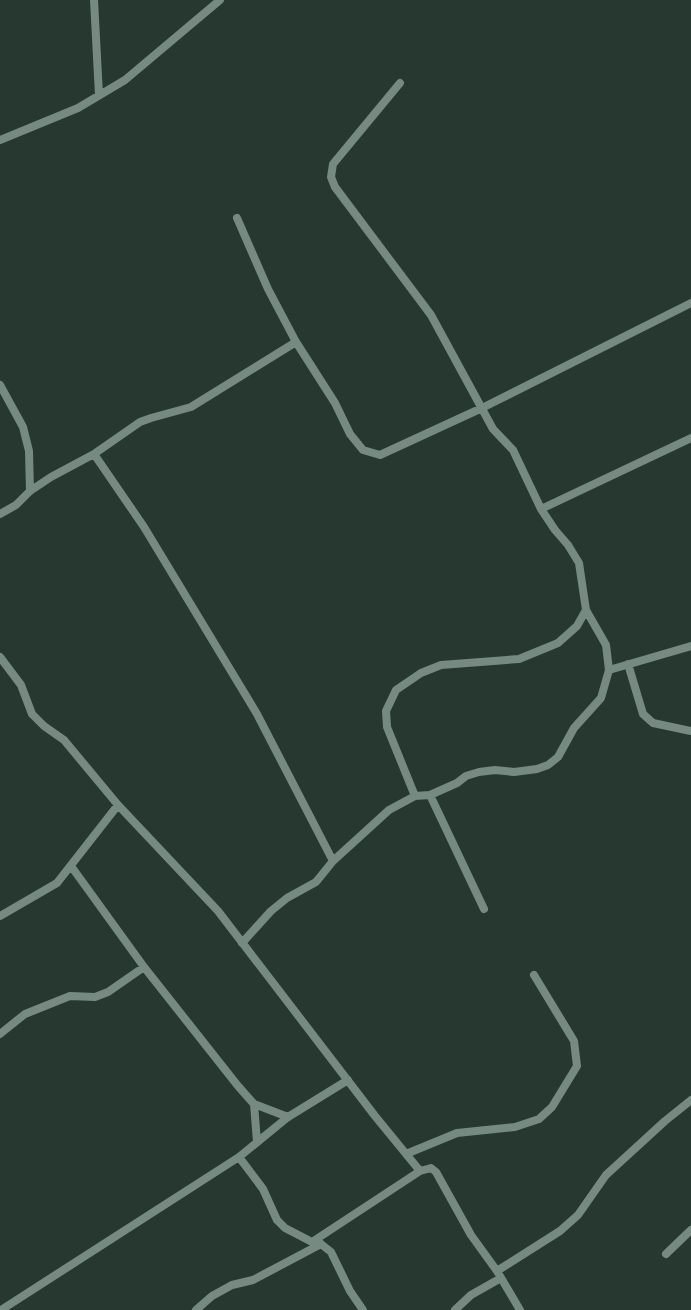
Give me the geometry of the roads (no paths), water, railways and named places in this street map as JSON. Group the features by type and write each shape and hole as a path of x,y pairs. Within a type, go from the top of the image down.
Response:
{"street":[{"path":"94,0 99,95"},
{"path":"0,140 78,108 125,80 220,0"},
{"path":"242,943 271,911 287,898 316,882 332,861 384,814 415,796 430,795 457,783 466,776 479,772 495,770 514,772 537,769 548,765 558,756 574,728 601,698 610,670 606,645 586,610 579,563 568,545 555,530 541,509 513,450 494,429 431,315 335,187 331,177 333,164 400,83"},
{"path":"237,218 268,289 296,342 335,404 350,434 363,450 380,455 482,408 691,303"},
{"path":"0,514 16,505 30,491 77,462 94,454 140,422 191,407 296,342"},
{"path":"0,385 23,427 29,451 30,491"},
{"path":"541,509 691,438"},
{"path":"94,454 144,527 258,714 332,861"},
{"path":"415,796 387,727 386,711 396,690 421,673 441,665 519,659 558,643 577,626 586,610"},
{"path":"610,670 691,646"},
{"path":"0,657 21,685 32,714 44,726 64,740 118,805 218,911 420,1171"},
{"path":"628,664 644,714 653,724 691,731"},
{"path":"430,795 484,909"},
{"path":"0,916 57,883 118,805"},
{"path":"71,866 144,967 254,1104 288,1117"},
{"path":"0,1034 25,1014 70,996 95,996 108,992 144,967"},
{"path":"406,1154 457,1133 515,1127 539,1119 552,1107 577,1066 574,1042 534,975"},
{"path":"1,1310 239,1157 288,1117 348,1080"},
{"path":"455,1310 471,1295 560,1231 578,1215 606,1175 665,1121 691,1100"},
{"path":"254,1104 257,1142"},
{"path":"239,1157 263,1190 277,1220 285,1228 312,1242 321,1244 331,1252 336,1259 350,1291 362,1310"},
{"path":"312,1242 420,1171 431,1168 436,1172 471,1235 499,1274 520,1310"},
{"path":"666,1254 691,1230"},
{"path":"196,1310 212,1296 232,1285 253,1280 321,1244"}]}
